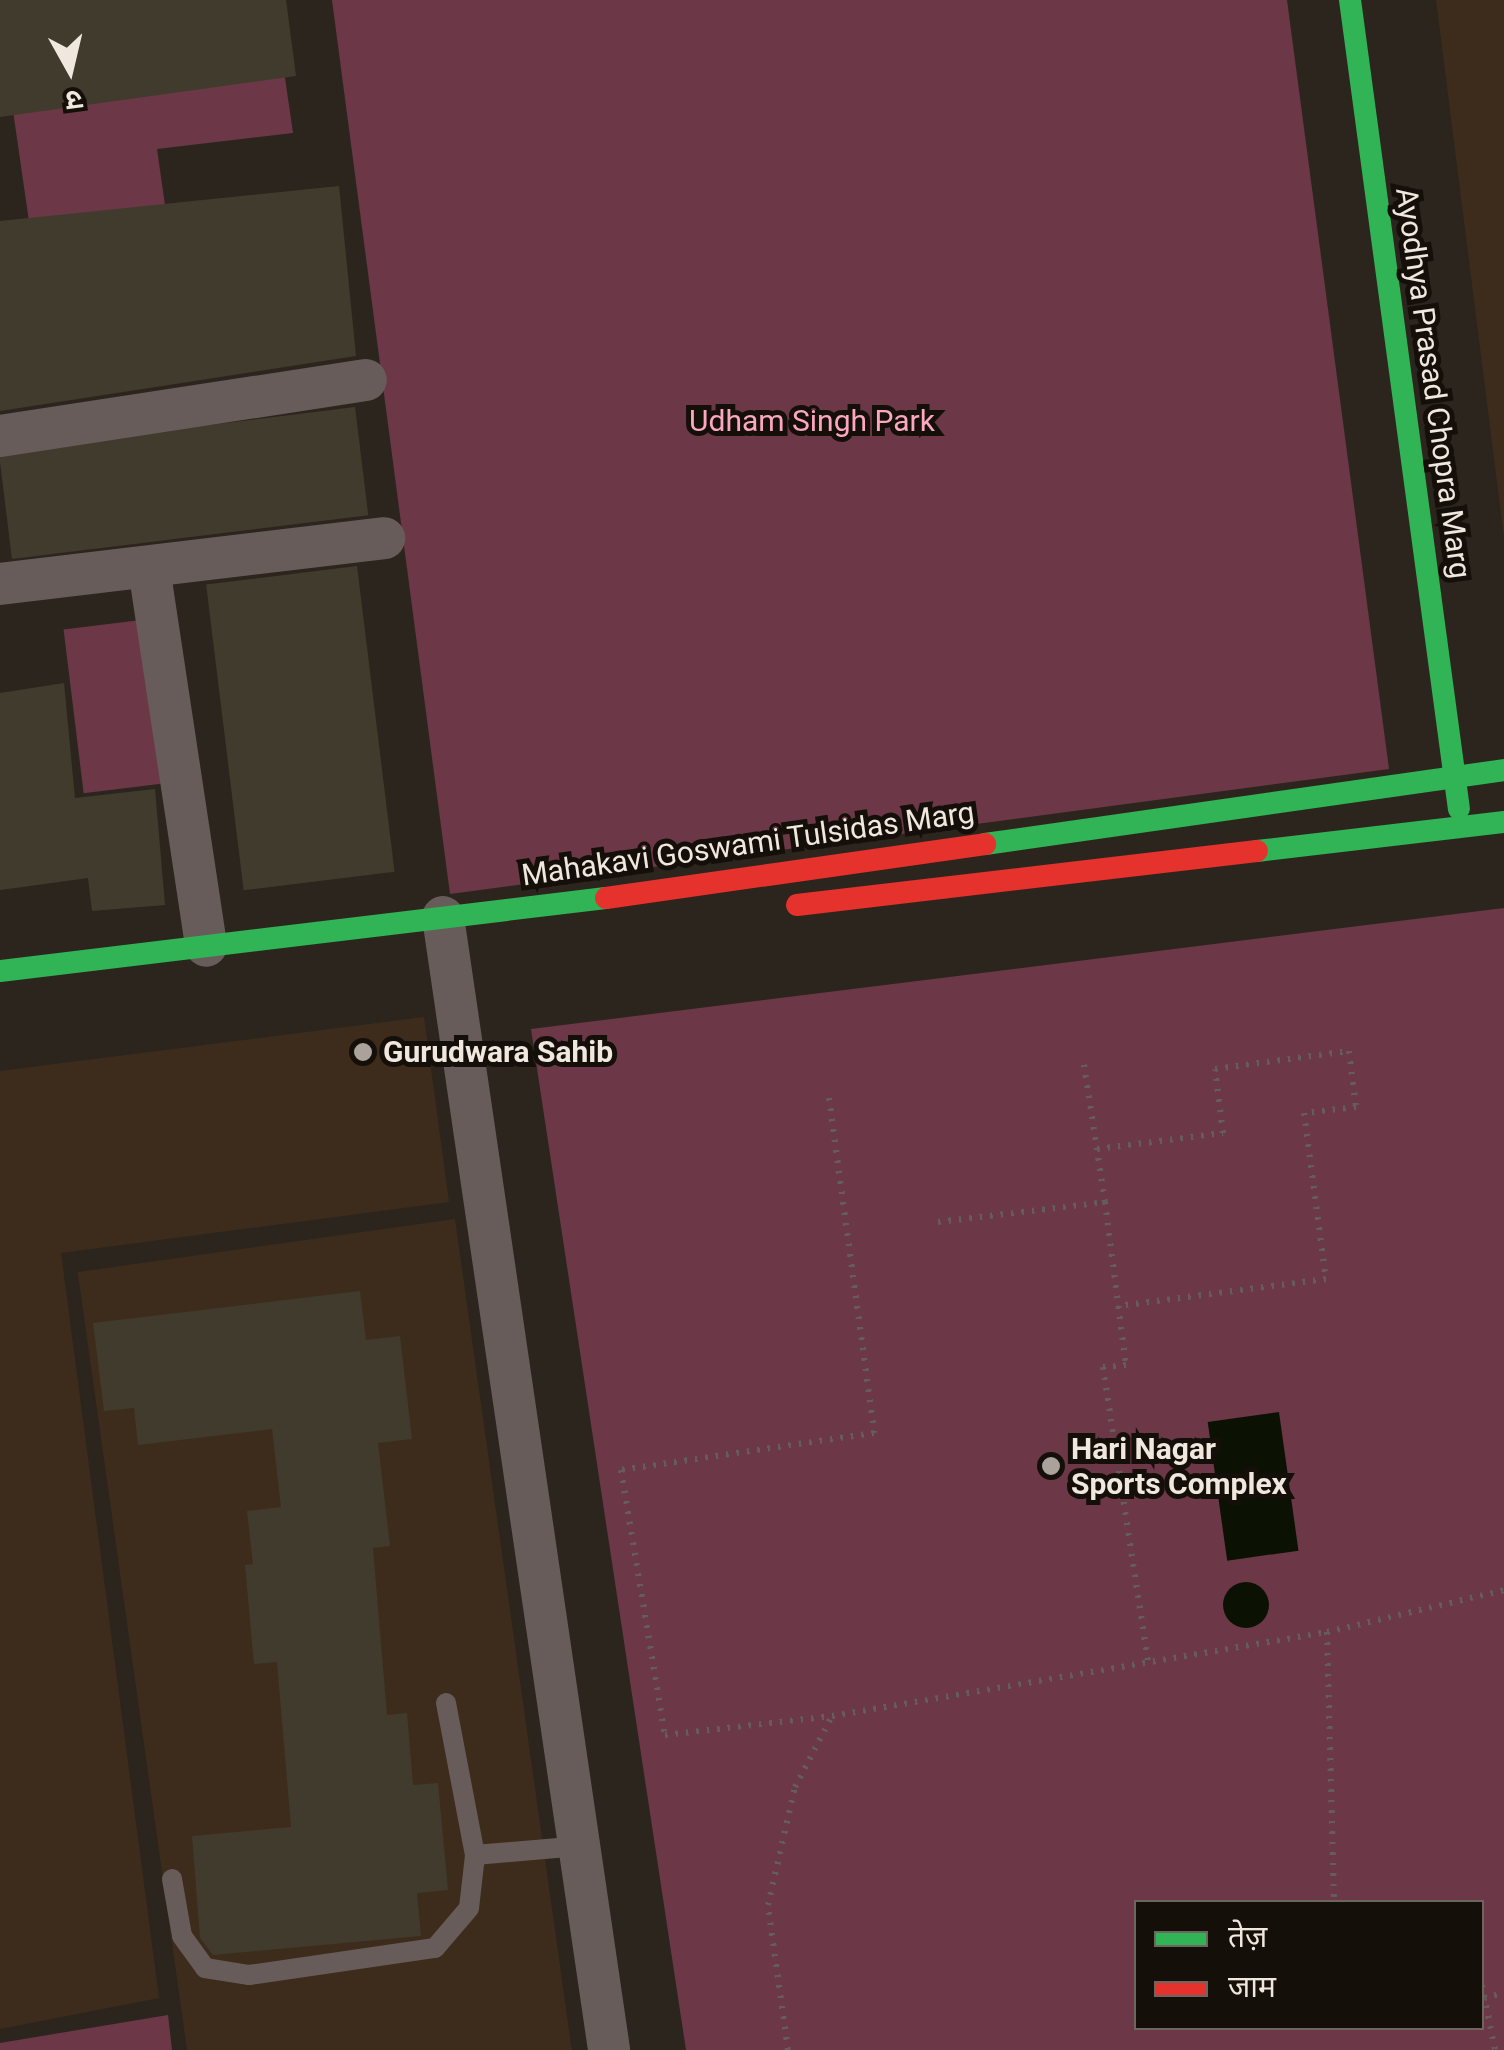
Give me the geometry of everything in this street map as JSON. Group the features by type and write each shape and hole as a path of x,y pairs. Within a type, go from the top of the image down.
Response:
{"street":[{"name":"Ayodhya Prasad Chopra Marg","path":"1350,0 1460,826"},
{"path":"0,436 366,380"},
{"path":"0,584 384,538"},
{"path":"149,568 206,946"},
{"name":"Mahakavi Goswami Tulsidas Marg","path":"0,971 206,946 446,939 1456,774 1504,770"},
{"path":"765,908 1504,822"},
{"path":"446,939 609,2050"}],"lane":[{"path":"172,1879 182,1936 206,1968 250,1974 436,1948 469,1908 475,1855 446,1703"},
{"path":"475,1855 579,1846"}],"path":[{"path":"1097,1149 1223,1133 1215,1069 1349,1051 1356,1106 1304,1113 1326,1279 1118,1306"},
{"path":"1084,1065 1126,1365 1103,1367 1148,1662"},
{"path":"829,1098 874,1434 621,1470 665,1735 832,1716 1327,1632 1504,1590"},
{"path":"938,1222 1105,1202"},
{"path":"1327,1632 1334,1900"},
{"path":"788,2050 768,1905 795,1786 832,1716"},
{"path":"1494,2050 1484,1998 1504,1993"}],"shaded area":[{"path":"1436,0 1504,0 1504,537"},
{"path":"424,1017 449,1202 61,1253 159,1998 0,2029 0,1071"},
{"path":"455,1219 572,2050 187,2050 78,1272"},
{"path":"1279,1412 1298,1551 1227,1561 1208,1422"},
{"path":"1246,1582 1262,1589 1269,1605 1262,1621 1246,1628 1230,1621 1223,1605 1230,1589"}],"green space":[{"name":"Udham Singh Park","path":"332,0 1287,0 1389,769 450,894"},
{"path":"283,64 293,133 157,149 170,240 34,256 10,90"},
{"path":"141,620 161,784 84,793 64,630"},
{"name":"Hari Nagar Sports Complex","path":"1504,908 1504,2050 686,2050 531,1029"},
{"path":"168,2015 172,2050 0,2050 0,2043"}],"building":[{"path":"0,0 286,0 296,76 0,117"},
{"path":"339,186 356,356 0,411 0,221"},
{"path":"355,407 368,515 12,559 0,451"},
{"path":"357,566 395,872 244,890 206,585"},
{"path":"64,683 75,798 155,789 165,905 92,911 88,878 0,890 0,693"},
{"path":"360,1291 366,1340 400,1336 412,1439 378,1443 390,1546 373,1548 387,1715 407,1713 413,1785 438,1783 448,1890 417,1893 421,1936 213,1955 200,1938 192,1836 291,1827 277,1662 254,1664 245,1565 253,1564 247,1511 281,1507 272,1429 138,1445 134,1408 104,1411 93,1323"}],"traffic: fast":[{"path":"1350,0 1459,809"},
{"path":"985,844 1504,770"},
{"path":"1257,851 1504,822"},
{"path":"0,971 606,898"}],"traffic: jam":[{"path":"606,898 985,844"},
{"path":"797,905 1257,851"}],"place":[{"name":"Gurudwara Sahib","path":"363,1052"},
{"name":"Hari Nagar Sports Complex","path":"1051,1466"}]}
